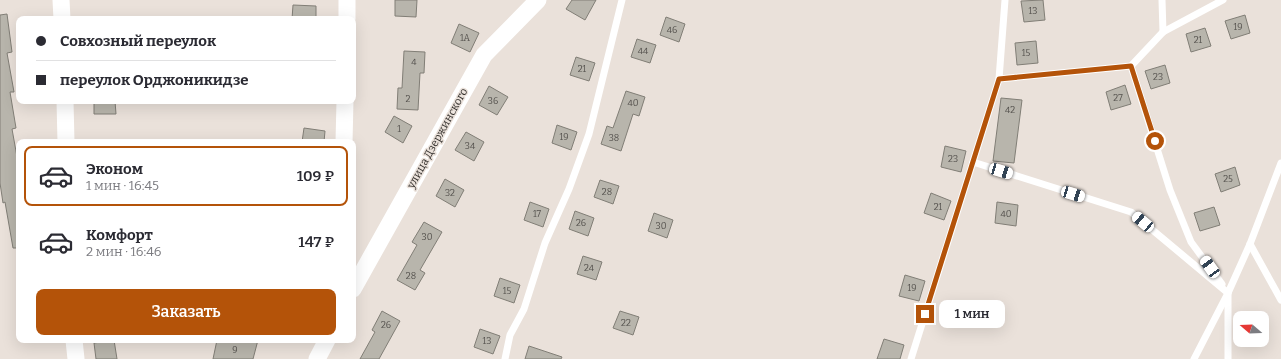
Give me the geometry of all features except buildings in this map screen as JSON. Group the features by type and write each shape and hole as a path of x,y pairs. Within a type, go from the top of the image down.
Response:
{"street":[{"path":"61,0 62,16"},
{"path":"347,0 347,16"},
{"name":"улица Дзержинского","path":"356,284 484,55 538,0"},
{"path":"65,104 66,139"},
{"path":"344,139 345,104"},
{"path":"74,343 76,359"},
{"path":"317,359 325,343"}],"lane":[{"path":"505,359 510,335 524,309 545,243 569,189 589,134 622,0"},
{"path":"911,359 999,79 1005,0"},
{"path":"1162,0 1163,32"},
{"path":"999,79 1131,66 1163,32 1223,0"},
{"path":"1131,66 1170,190 1191,242 1228,293 1228,359"},
{"path":"973,162 1131,212 1228,293"},
{"path":"1194,359 1228,293 1250,244 1281,163"},
{"path":"1250,244 1281,300"}],"route":[{"path":"925,314 999,79 1131,66 1155,141"}]}
